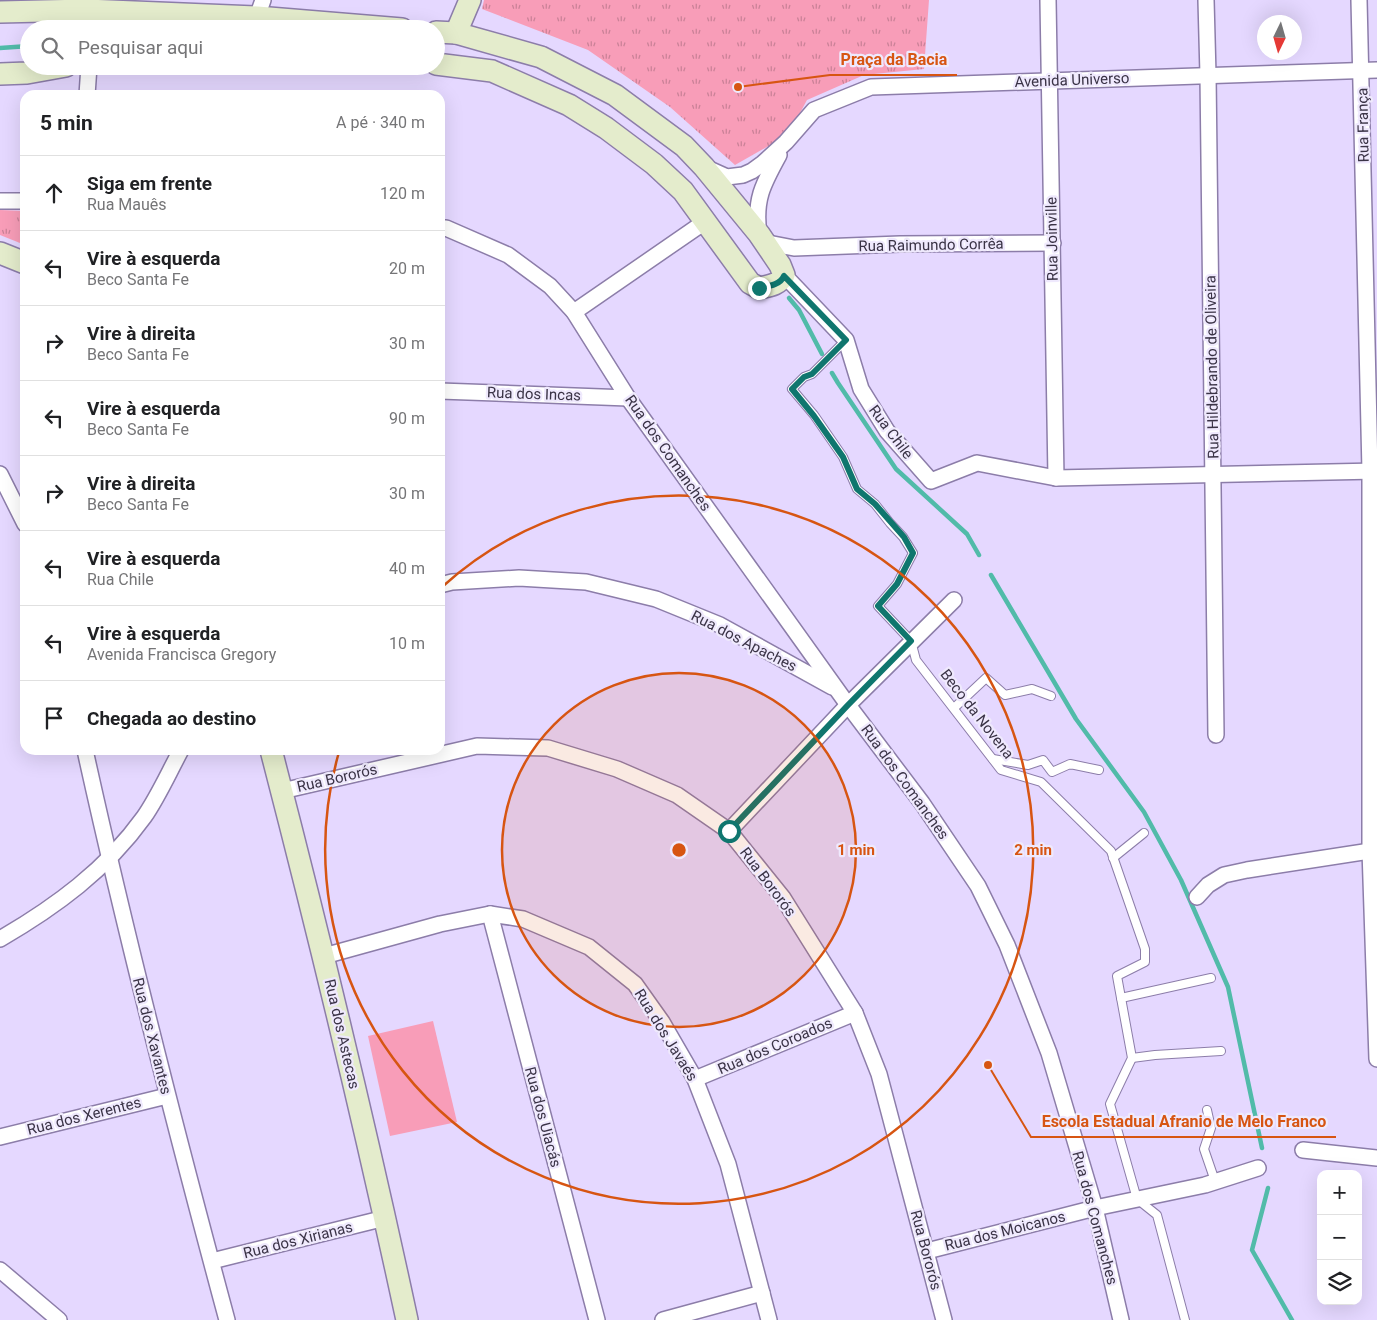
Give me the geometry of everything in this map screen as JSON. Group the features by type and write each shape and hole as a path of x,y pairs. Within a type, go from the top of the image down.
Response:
{"main road":[{"path":"445,65 492,71 569,105 606,128 654,164 683,191 750,283 759,288 767,287 782,280 782,270 761,238 704,167 684,146 615,95 541,58 446,32 470,0"},
{"path":"0,12 88,13 260,8 341,20"},
{"path":"0,74 20,73"},
{"path":"0,253 20,261"},
{"name":"Rua dos Astecas","path":"272,755 324,956 385,1218 406,1320"}],"street":[{"name":"Rua Joinville","path":"1048,0 1056,478"},
{"name":"Rua Hildebrando de Oliveira","path":"1206,0 1216,735"},
{"name":"Rua França","path":"1359,0 1369,70 1374,471 1374,850 1377,1059"},
{"name":"Avenida Universo","path":"786,142 814,110 871,87 1369,70"},
{"path":"87,90 88,75"},
{"path":"704,167 727,177 743,175 752,172 786,142"},
{"path":"761,238 757,218 757,204 767,177 786,142"},
{"path":"0,201 20,201"},
{"path":"574,312 706,222"},
{"name":"Rua dos Comanches","path":"445,228 508,255 550,286 574,312 628,398 848,705 922,803 978,886 1007,945 1049,1053 1095,1208 1121,1320"},
{"name":"Rua Raimundo Corrêa","path":"761,238 794,248 900,244 1053,244"},
{"name":"Rua Raimundo Corrêa","path":"782,270 809,248"},
{"name":"Rua Chile","path":"782,270 846,340 861,389 887,431 931,481 977,463 1056,478"},
{"name":"Rua dos Incas","path":"445,391 628,398"},
{"path":"1056,478 1374,471"},
{"path":"0,474 20,514"},
{"name":"Rua dos Apaches","path":"445,584 519,578 586,582 656,599 720,625 838,690"},
{"path":"729,831 848,705 954,600"},
{"name":"Rua Bororós","path":"445,753 477,746 548,748 617,769 677,795 729,831 783,898 855,1012 879,1074 944,1320"},
{"name":"Rua dos Xavantes","path":"86,755 109,860 167,1096 227,1320"},
{"path":"0,939 33,920 72,892 109,860 144,816 178,755"},
{"name":"Rua Bororós","path":"282,791 438,755"},
{"path":"1197,897 1208,885 1224,875 1374,850"},
{"name":"Rua dos Javaés","path":"324,956 440,924 490,914 523,919 588,947 635,984 662,1022 695,1079 728,1164 769,1320"},
{"name":"Rua dos Uiacás","path":"490,914 597,1320"},
{"name":"Rua dos Coroados","path":"695,1079 855,1012"},
{"name":"Rua dos Xerentes","path":"0,1137 167,1096"},
{"path":"1303,1150 1377,1158"},
{"name":"Rua dos Moicanos","path":"927,1250 1095,1208 1205,1185 1258,1168"},
{"name":"Rua dos Xirianas","path":"212,1261 385,1218"},
{"path":"0,1270 59,1320"},
{"path":"663,1320 762,1293"}],"lane":[{"path":"846,340 812,374 804,377 792,389 843,457 857,489 875,504 904,537 913,553 897,584 878,606 911,641"},
{"name":"Beco da Novena","path":"911,641 916,660 1001,770 1041,782 1111,851 1145,949 1145,962 1117,976 1132,1058"},
{"path":"954,708 986,678 1005,695 1032,689 1051,696"},
{"path":"993,759 1028,765 1043,760 1052,772 1070,764 1099,770"},
{"path":"1114,858 1144,833"},
{"path":"1121,998 1211,978"},
{"path":"1185,1320 1157,1215 1137,1199 1110,1104 1132,1058 1221,1051"},
{"path":"1206,1110 1211,1128 1204,1150 1215,1181"}],"green space":[{"path":"484,0 929,0 924,69 864,75 807,100 788,135 735,165 670,107 588,50 482,9"},
{"path":"0,210 20,211 20,243 0,235"},
{"path":"433,1021 457,1122 390,1136 368,1036"}],"waterway":[{"path":"0,48 20,47"},
{"path":"789,298 799,310 822,354"},
{"path":"832,373 896,469 967,534 979,555"},
{"path":"991,575 1076,719 1144,812 1181,880 1228,987 1262,1148"},
{"path":"1268,1188 1252,1250 1292,1320"}],"place":[{"name":"Praça da Bacia","path":"738,87"},
{"name":"Escola Estadual Afranio de Melo Franco","path":"988,1065"}],"route":[{"path":"729,831 911,641 878,606 897,584 913,553 904,537 875,504 857,489 843,457 792,389 804,377 812,374 846,340 784,276 782,280 775,284 759,288"}]}
